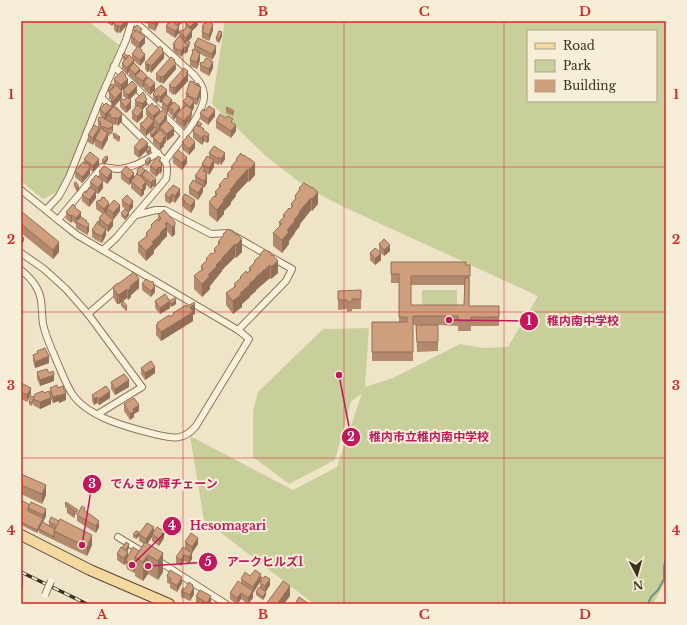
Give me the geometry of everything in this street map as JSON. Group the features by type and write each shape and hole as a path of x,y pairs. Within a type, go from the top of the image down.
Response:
{"main road":[{"path":"21,535 90,570 169,604"}],"street":[{"path":"46,210 59,196 69,177 133,21 194,75 202,85 204,101 198,116 165,160"},
{"path":"114,66 184,134"},
{"path":"101,97 165,160 167,174 166,179 136,215 116,238 103,250"},
{"path":"58,220 102,167 117,169 133,166 158,153"},
{"path":"21,190 77,235 238,330 249,339 196,426 185,436 175,437 154,434 113,422 105,419 78,401 71,392 50,345 43,325 39,292 36,285 21,270"},
{"path":"136,215 156,210 165,210 211,234 229,233 292,269 286,281 238,330"},
{"path":"21,253 44,269 66,288 88,314 142,387 98,414"},
{"path":"133,276 138,271"},
{"path":"88,314 122,285"},
{"path":"118,537 224,604"},
{"path":"45,594 51,581"}],"green space":[{"path":"21,21 88,21 119,45 61,190 43,199 21,181"},
{"path":"225,21 666,21 666,580 653,604 314,604 204,520 190,436 293,490 337,467 362,393 351,402 335,460 289,484 253,457 253,411 258,392 323,329 369,328 365,387 393,378 460,344 484,348 508,347 538,296 344,207 307,188 267,157 212,104"},
{"path":"422,290 457,290 457,311 422,311"}],"building":[{"path":"116,21 125,21 120,27 114,24"},
{"path":"148,21 156,21 155,24"},
{"path":"167,21 174,21 173,22 179,27 175,31 166,26 169,23"},
{"path":"196,21 190,27 185,22"},
{"path":"207,21 213,24 209,35 202,32 204,27 202,27"},
{"path":"137,25 142,29 139,33 133,29"},
{"path":"187,26 192,30 186,38 179,32 181,30 183,31"},
{"path":"136,30 145,37 139,43 131,36"},
{"path":"219,31 222,32 219,39 216,38"},
{"path":"179,36 188,45 181,51 174,47 175,45 173,44"},
{"path":"198,38 216,46 212,54 194,45"},
{"path":"185,40 186,42 187,40 190,42 188,46 185,42"},
{"path":"138,46 145,54 140,60 132,54"},
{"path":"160,46 164,52 151,66 149,64 147,65 145,63"},
{"path":"193,49 200,53 197,62 190,60"},
{"path":"124,53 128,56 126,58 122,55"},
{"path":"129,55 134,60 127,68 122,63"},
{"path":"171,57 176,63 163,77 160,77 156,74"},
{"path":"206,58 213,62 209,69 200,65"},
{"path":"134,63 140,69 135,74 129,68"},
{"path":"184,68 188,71 186,73 188,74 175,88 173,88 169,85"},
{"path":"141,70 147,76 143,81 135,76"},
{"path":"122,71 128,79 121,85 114,79"},
{"path":"148,77 155,83 150,88 144,82"},
{"path":"132,81 137,86 128,95 123,90"},
{"path":"190,81 201,87 197,99 188,96 189,94 186,94"},
{"path":"112,84 114,85 111,90 108,89"},
{"path":"116,85 122,91 112,102 111,101 114,97 109,92"},
{"path":"161,85 167,90 160,97 158,95 156,97 153,94 155,92 154,91"},
{"path":"143,92 147,99 142,104 140,102 138,103 135,100"},
{"path":"166,95 172,100 167,106 162,102"},
{"path":"188,96 194,101 190,107 183,101"},
{"path":"127,97 131,101 126,107 120,101"},
{"path":"174,102 180,107 174,114 172,112 173,110 169,107"},
{"path":"106,103 112,107 105,114 100,109"},
{"path":"152,103 160,110 153,116 146,109"},
{"path":"137,105 143,110 137,117 132,112"},
{"path":"186,105 192,110 190,113 191,114 184,121 176,115"},
{"path":"209,106 215,110 208,119 200,113 203,109 205,111"},
{"path":"113,107 122,114 118,119 116,117 115,119 110,117 111,115 108,113"},
{"path":"227,107 234,111 233,113 226,109"},
{"path":"162,110 167,114 159,125 154,119"},
{"path":"220,114 226,118 228,116 233,119 231,122 236,125 231,131 216,121"},
{"path":"148,116 154,121 146,130 140,124"},
{"path":"99,117 105,118 104,119 113,123 112,128 110,127 110,129 100,126 101,122 98,121"},
{"path":"166,120 174,128 167,134 160,127"},
{"path":"198,121 202,124 200,126 197,124"},
{"path":"94,125 99,128 93,138 88,135"},
{"path":"196,125 199,127 200,126 209,134 207,137 204,135 202,138 193,132"},
{"path":"155,127 157,129 152,135 150,133"},
{"path":"101,128 108,133 102,143 95,139"},
{"path":"160,130 166,136 160,144 153,137"},
{"path":"114,133 120,137 119,138 113,135"},
{"path":"188,135 195,142 189,149 182,142"},
{"path":"142,138 148,143 139,151 134,147"},
{"path":"149,146 151,148 148,152 146,150"},
{"path":"214,146 225,153 221,159 219,157 218,159 209,153"},
{"path":"178,150 187,157 182,163 173,156"},
{"path":"90,152 99,159 93,166 84,159"},
{"path":"241,153 243,156 244,155 255,163 235,183 217,210 209,202 217,194 215,192 221,186 219,185 229,176 227,174 233,168 231,167"},
{"path":"106,156 108,157 104,162 102,160"},
{"path":"158,156 161,158 159,161 162,165 156,170 150,166"},
{"path":"207,156 214,160 209,168 202,164"},
{"path":"149,157 151,159 148,163 145,161"},
{"path":"83,162 90,165 90,168 82,177 75,171"},
{"path":"104,166 112,171 107,178 99,171"},
{"path":"126,166 134,173 129,179 121,172"},
{"path":"140,166 145,170 140,176 136,174"},
{"path":"202,166 205,168 203,171 207,173 205,176 207,177 204,181 195,176"},
{"path":"146,170 156,179 151,183 142,175"},
{"path":"137,174 146,182 142,186 144,187 141,190 131,181"},
{"path":"96,175 103,181 98,188 90,182"},
{"path":"193,180 203,186 198,193 189,187"},
{"path":"76,182 79,187 77,188 74,183"},
{"path":"304,183 318,192 299,212 300,213 294,220 295,221 287,230 289,232 282,240 273,233 282,224 279,222 285,216 283,215 289,208 290,209 293,206 291,204 296,198 295,196 300,189 299,188"},
{"path":"173,185 180,189 175,196 172,194 170,198 165,195"},
{"path":"90,187 96,191 89,200 82,195 85,191 86,193"},
{"path":"185,194 195,200 191,206 182,199"},
{"path":"127,195 133,201 129,206 122,200"},
{"path":"102,197 104,197 109,203 104,209 96,202 99,200 100,201"},
{"path":"114,200 120,205 113,213 107,208"},
{"path":"73,204 76,207 75,208 81,212 76,218 66,212"},
{"path":"125,209 129,212 125,217 121,213"},
{"path":"164,210 175,222 175,225 172,227 167,222 165,224 167,226 146,251 138,243 148,235 146,233 152,227 151,225 157,219 159,221 161,218 158,215"},
{"path":"21,211 59,242 53,250 21,224"},
{"path":"104,212 113,220 108,226 99,218"},
{"path":"81,217 89,224 87,228 76,222"},
{"path":"98,221 100,222 98,224 106,229 102,236 94,233 95,232 92,230"},
{"path":"228,229 242,239 222,258 216,265 217,266 208,275 210,276 202,284 194,276 203,269 201,266 211,253 213,254 216,251 214,249 220,243 218,242"},
{"path":"384,239 390,245 384,250 379,244"},
{"path":"375,248 381,253 375,259 370,253"},
{"path":"265,249 268,252 269,251 278,261 271,267 270,265 256,277 249,284 250,285 240,293 242,294 233,301 226,293 236,286 234,284 246,271 247,273 251,270 249,268"},
{"path":"391,262 466,262 466,265 470,265 470,276 411,276 411,305 464,305 465,278 469,278 469,306 499,306 499,317 471,317 471,321 458,321 458,316 413,316 413,352 372,352 372,322 407,322 407,317 399,317 399,274 391,274"},
{"path":"134,272 139,279 130,286 131,288 117,295 113,287"},
{"path":"146,279 154,283 153,284 155,286 151,291 142,284"},
{"path":"361,290 361,299 352,299 352,302 347,302 347,300 338,300 338,291"},
{"path":"165,294 170,301 160,308 155,301"},
{"path":"175,298 176,300 171,304 169,301"},
{"path":"123,301 127,306 126,308 121,303"},
{"path":"194,302 195,304 190,307 193,312 161,332 156,325 158,324 157,323 169,315 170,317 174,314 173,313 186,305 187,307"},
{"path":"416,325 438,325 438,342 417,342"},
{"path":"45,348 49,356 35,362 33,355 38,353 37,351"},
{"path":"151,361 155,367 145,373 141,368"},
{"path":"47,369 49,373 53,371 54,375 40,380 37,372"},
{"path":"124,374 129,380 115,389 111,382"},
{"path":"21,383 31,388 27,395 21,392"},
{"path":"57,385 58,388 63,386 66,393 53,397 50,388"},
{"path":"106,386 110,391 99,399 97,397 94,399 92,395"},
{"path":"43,391 44,393 49,391 51,398 40,402 33,399 35,394"},
{"path":"31,396 34,397 32,403 29,402"},
{"path":"134,398 139,405 133,409 134,411 130,414 124,404"},
{"path":"21,474 46,485 42,494 21,485"},
{"path":"21,500 30,505 28,511 43,518 37,530 21,522"},
{"path":"31,502 46,509 43,515 28,508"},
{"path":"66,502 78,510 76,512 65,503"},
{"path":"82,506 85,508 84,510 99,521 96,526 77,515"},
{"path":"68,508 75,514 74,515 67,510"},
{"path":"51,517 59,521 57,526 49,522"},
{"path":"60,519 92,535 87,547 54,531"},
{"path":"42,522 55,529 54,537 39,529"},
{"path":"147,523 154,527 146,539 139,534"},
{"path":"174,525 179,529 176,533 171,529"},
{"path":"157,527 164,531 159,539 152,534"},
{"path":"136,531 139,532 136,536 133,534"},
{"path":"191,533 198,538 192,547 185,542"},
{"path":"126,542 129,544 126,550 122,548"},
{"path":"145,542 163,553 158,561 148,555 143,562 135,557"},
{"path":"121,547 128,552 124,558 117,554"},
{"path":"133,547 139,551 135,557 134,567 127,563 128,562 126,560"},
{"path":"183,547 192,553 189,557 184,555 181,560 176,557"},
{"path":"170,570 182,577 177,586 170,581 171,579 167,576"},
{"path":"255,570 261,574 253,587 241,579 245,572 250,576"},
{"path":"265,576 270,579 265,586 260,583 262,581 260,580"},
{"path":"238,581 253,591 248,598 241,593 237,598 230,593"},
{"path":"283,581 290,586 277,604 266,604"},
{"path":"189,582 194,587 190,595 181,591 183,588 185,589"},
{"path":"259,587 266,592 263,597 256,592"},
{"path":"200,590 211,596 207,603 196,596"},
{"path":"299,597 309,604 298,604 296,602"}],"waterway":[{"path":"648,604 651,597 658,590 664,579 666,558"}],"railway":[{"path":"21,572 87,604"}],"place":[{"name":"稚内南中学校","path":"449,320"},
{"name":"稚内市立稚内南中学校","path":"339,375"},
{"name":"でんきの輝チェーン","path":"82,545"},
{"name":"Hesomagari","path":"132,565"},
{"name":"アークヒルズ1","path":"148,566"}]}
